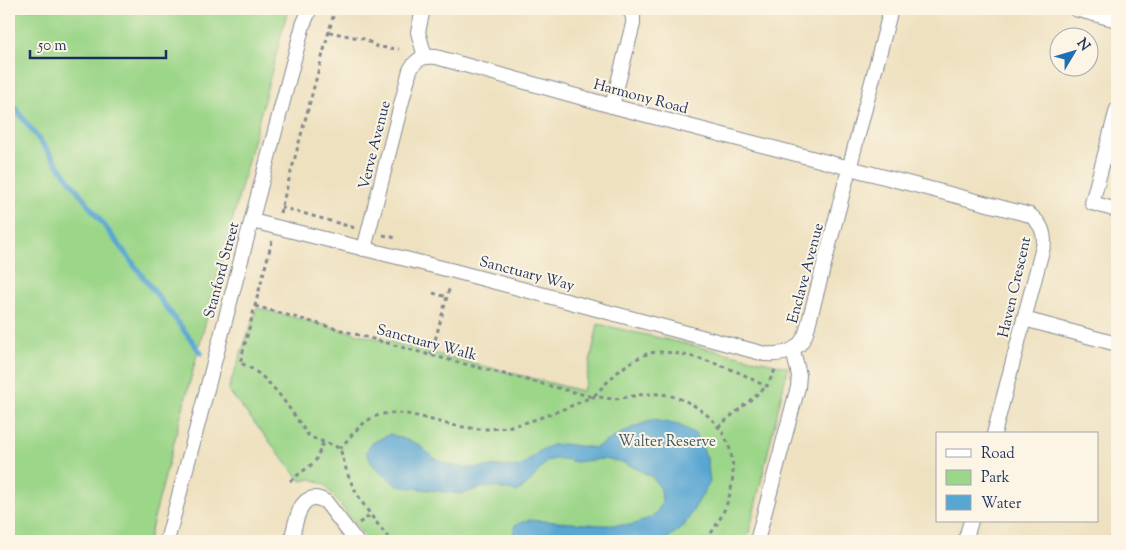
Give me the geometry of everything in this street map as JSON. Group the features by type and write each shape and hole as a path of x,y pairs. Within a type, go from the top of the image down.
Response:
{"street":[{"name":"Stanford Street","path":"167,541 303,25 310,9"},
{"path":"423,9 418,32 424,57"},
{"path":"612,106 633,24 633,15 628,9"},
{"name":"Enclave Avenue","path":"788,352 803,341 806,333 891,9"},
{"path":"1075,9 1117,20"},
{"name":"Harmony Road","path":"424,57 436,57 612,106 850,167"},
{"name":"Verve Avenue","path":"364,249 410,70 417,60 424,57"},
{"path":"1117,109 1111,157 1092,203 1117,210"},
{"name":"Haven Crescent","path":"850,167 1030,215 1037,221 1044,235 1044,243 995,432"},
{"name":"Sanctuary Way","path":"252,220 454,271 765,354 788,352"},
{"path":"1024,319 1117,344"},
{"path":"757,541 798,387 799,375 788,352"},
{"path":"291,541 300,507 306,501 313,498 320,498 326,502 356,541"},
{"path":"965,541 971,522"}],"path":[{"path":"335,9 240,363 259,375 277,392 308,434 340,449 355,489 371,515 391,541"},
{"path":"329,32 364,39 378,47 399,49"},
{"path":"430,355 454,271"},
{"path":"434,293 447,297"},
{"name":"Sanctuary Walk","path":"255,306 430,355 593,397"},
{"path":"340,449 368,420 389,412 402,413 460,427 481,429 498,429 533,420 593,397 622,369 635,360 655,352 681,355 721,366 767,386"},
{"path":"718,427 767,386 788,352"},
{"path":"593,397 606,399 641,394 661,394 680,399 695,406 718,427 728,443 733,461 734,477 731,492 720,522 706,541"},
{"path":"290,481 316,462 323,442"}],"green space":[{"path":"9,9 288,9 148,541 9,541"},
{"name":"Walter Reserve","path":"257,308 582,391 585,385 598,324 788,367 747,541 368,541 325,485 312,479 301,481 228,390"}],"water":[{"path":"653,420 679,425 696,434 707,458 710,482 684,526 664,541 512,541 515,525 528,520 632,525 654,516 662,504 661,489 652,477 625,463 603,459 576,462 555,459 547,461 527,485 516,492 495,487 481,488 461,494 397,486 372,464 366,452 372,443 390,434 418,444 434,458 449,465 470,468 518,467 541,450 552,445 564,444 595,448 633,427"}],"waterway":[{"path":"9,97 12,104 201,353"}]}
